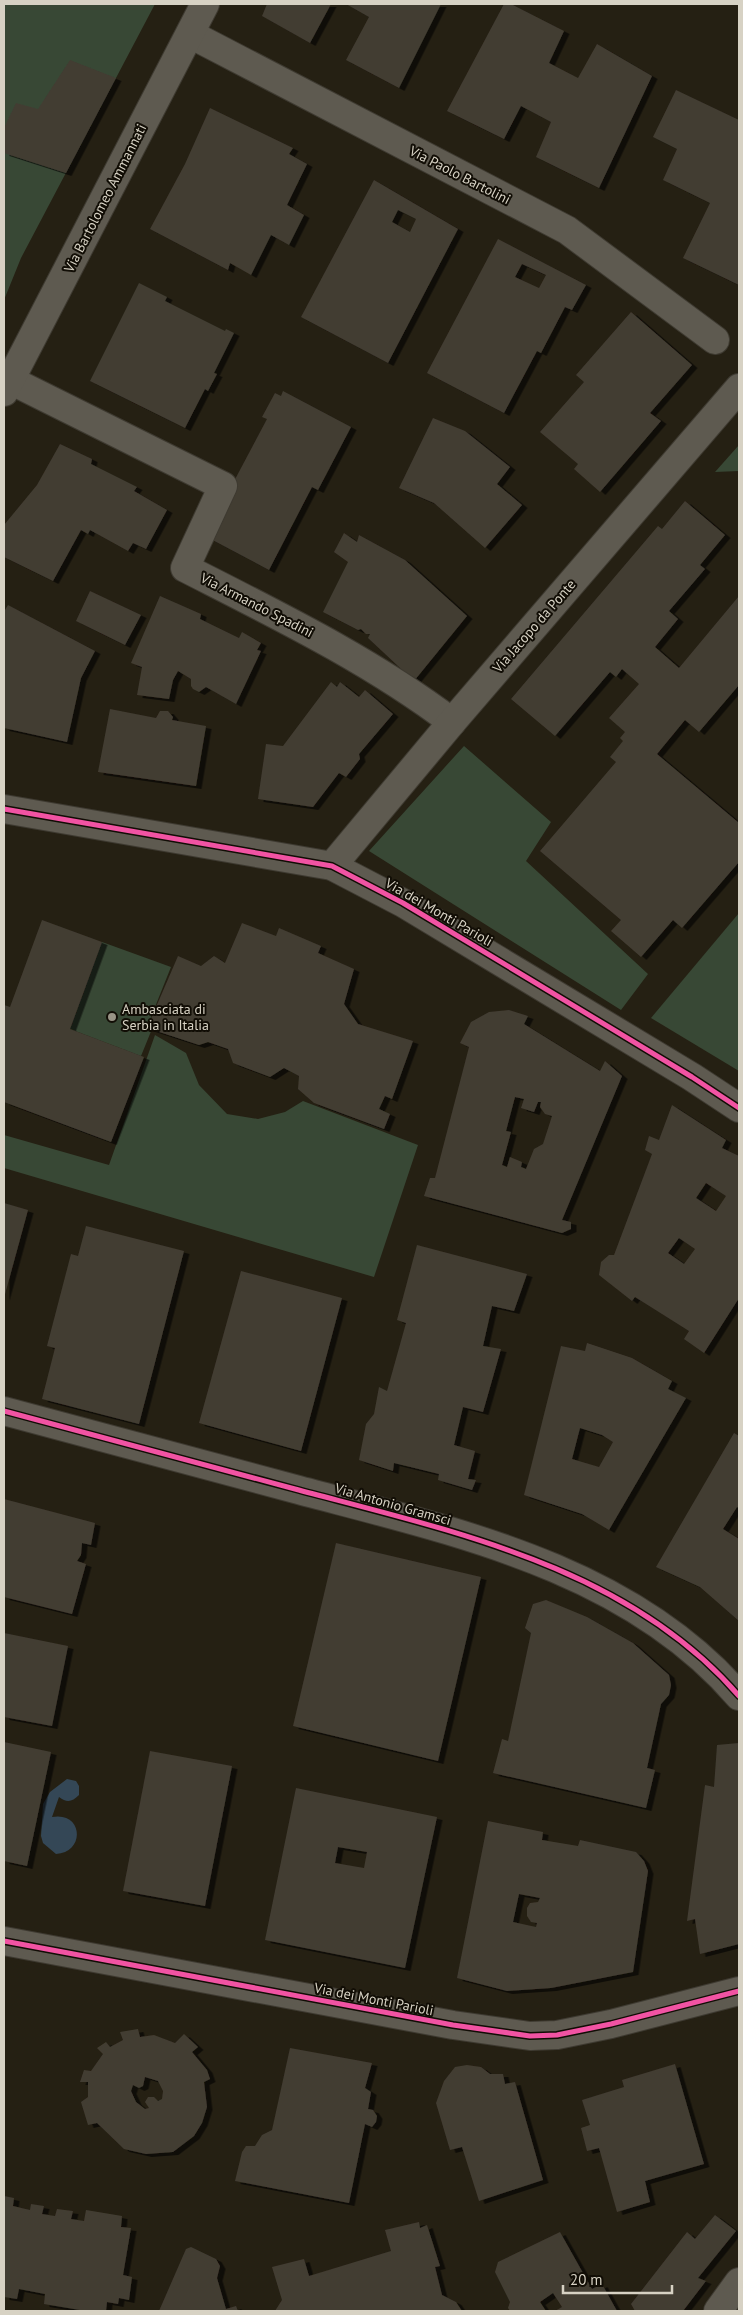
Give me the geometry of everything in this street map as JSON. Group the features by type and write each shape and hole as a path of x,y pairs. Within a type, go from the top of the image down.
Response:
{"street":[{"name":"Via Bartolomeo Ammannati","path":"7,386 205,4"},
{"name":"Via Paolo Bartolini","path":"190,34 567,230 715,340"},
{"name":"Via Armando Spadini","path":"7,386 223,486 185,568 316,634 418,696 452,722"},
{"name":"Via Jacopo da Ponte","path":"332,866 452,722 739,388"},
{"name":"Via dei Monti Parioli","path":"4,809 332,866 403,903 692,1077 739,1108"},
{"name":"Via Antonio Gramsci","path":"4,1411 418,1522 502,1548 587,1581 624,1601 665,1628 719,1672 739,1696"},
{"name":"Via dei Monti Parioli","path":"4,1941 453,2025 530,2036 557,2035 611,2024 739,1990"},
{"path":"718,2311 739,2282"}],"green space":[{"path":"4,4 155,4 21,258 4,300"},
{"path":"739,445 739,471 715,472"},
{"path":"464,746 551,822 526,861 648,974 621,1010 369,851"},
{"path":"739,913 739,1071 651,1018"},
{"path":"102,942 171,967 147,1027 152,1029 141,1056 70,1029"},
{"path":"155,1035 186,1053 199,1085 227,1114 258,1119 285,1112 303,1101 418,1145 374,1277 4,1168 4,1135 109,1165"}],"water":[{"path":"67,1779 76,1781 79,1786 79,1795 69,1801 59,1797 52,1817 62,1817 70,1820 77,1832 76,1840 66,1852 56,1854 43,1843 41,1836 43,1804 50,1792"}],"building":[{"path":"267,4 331,4 310,43 262,16"},
{"path":"346,4 441,4 399,88 346,60 369,17"},
{"path":"504,4 511,4 564,31 549,63 578,78 597,44 652,76 599,188 536,157 551,122 521,106 504,139 447,111"},
{"path":"70,60 116,78 66,173 4,153 4,128 16,103 38,109"},
{"path":"676,90 739,120 739,285 683,258 710,203 663,180 677,149 653,137"},
{"path":"210,108 293,148 289,154 307,164 287,205 304,215 289,245 271,235 251,275 230,263 228,270 150,229 185,164"},
{"path":"374,180 458,229 388,363 301,317","holes":["398,210 416,219 410,232 392,222"]},
{"path":"498,239 586,285 572,310 565,307 541,353 537,351 504,413 427,373","holes":["522,264 546,275 539,288 515,277"]},
{"path":"139,283 167,297 165,301 225,331 226,329 234,333 214,373 217,374 208,391 205,389 185,428 90,381"},
{"path":"631,312 692,365 650,413 661,421 600,492 574,469 578,464 540,432 584,382 576,375"},
{"path":"283,391 351,427 318,490 312,487 269,570 205,536 267,419 262,417 275,393 281,396"},
{"path":"433,418 465,431 510,467 497,484 522,505 485,548 434,503 399,488"},
{"path":"60,444 92,459 91,464 137,487 134,491 167,510 146,549 133,543 128,551 90,530 88,534 81,530 53,581 4,557 4,525 37,485"},
{"path":"685,501 725,535 700,565 705,569 669,611 678,619 655,647 679,668 739,596 739,685 699,732 685,720 657,754 739,823 739,862 682,928 673,920 641,957 611,931 621,920 540,851 616,762 610,757 623,741 620,738 625,732 609,718 639,684 622,669 616,677 610,672 555,736 511,699 658,526 662,529"},
{"path":"344,533 357,542 359,535 405,560 467,616 414,681 368,638 370,634 366,634 361,629 358,630 323,612 348,562 334,552"},
{"path":"90,591 141,615 125,645 76,621"},
{"path":"160,596 201,614 200,619 239,638 242,632 261,643 257,650 261,651 236,704 206,687 199,692 193,689 191,679 178,671 173,680 169,699 137,695 142,667 131,663"},
{"path":"8,605 95,651 81,678 67,742 4,728 4,609"},
{"path":"331,682 337,687 340,682 359,697 365,690 393,714 359,754 360,759 346,777 339,773 313,807 258,799 266,744 283,746"},
{"path":"110,709 156,718 160,711 168,711 173,717 172,720 206,726 196,786 98,772"},
{"path":"42,920 102,942 70,1029 144,1057 111,1142 4,1102 4,1005 10,1007"},
{"path":"242,923 276,936 279,928 321,946 318,953 354,969 344,1004 358,1024 413,1041 392,1099 385,1096 379,1109 390,1114 384,1129 314,1103 298,1089 299,1076 284,1068 270,1077 233,1063 228,1049 208,1042 199,1045 147,1028 178,956 201,966 214,956 225,963"},
{"path":"509,1010 528,1016 524,1024 600,1071 605,1061 622,1076 562,1220 571,1222 571,1229 562,1233 424,1196 430,1178 435,1178 469,1047 460,1043 471,1022 489,1012","holes":["515,1097 524,1099 521,1108 534,1112 538,1102 541,1102 540,1107 545,1114 552,1116 543,1144 534,1149 526,1169 521,1167 522,1162 510,1157 507,1167 502,1165 511,1132 506,1131"]},
{"path":"672,1105 726,1140 722,1148 739,1156 739,1298 704,1353 684,1339 689,1331 635,1297 632,1301 599,1275 601,1262 609,1255 614,1255 652,1154 645,1150 649,1136 659,1140","holes":["706,1183 726,1196 716,1211 696,1198","679,1238 695,1249 684,1264 668,1253"]},
{"path":"4,1203 28,1210 4,1298"},
{"path":"86,1226 184,1251 139,1424 42,1399 55,1348 47,1346 71,1254 78,1256"},
{"path":"417,1245 527,1274 514,1311 492,1306 483,1346 501,1349 483,1412 463,1407 454,1445 475,1451 468,1479 476,1480 472,1490 438,1480 439,1474 394,1463 393,1471 359,1460 366,1424 374,1414 379,1387 387,1391 406,1323 397,1320"},
{"path":"241,1271 342,1298 301,1451 199,1423"},
{"path":"587,1343 632,1358 672,1381 668,1389 686,1398 609,1530 582,1514 524,1495 561,1346 585,1351","holes":["580,1428 602,1435 613,1442 599,1467 572,1459"]},
{"path":"734,1433 739,1436 739,1508 737,1507 723,1529 739,1539 739,1621 700,1587 656,1567"},
{"path":"4,1499 95,1523 91,1545 82,1543 81,1555 77,1561 86,1564 72,1614 4,1597"},
{"path":"336,1543 481,1577 438,1761 293,1726"},
{"path":"546,1600 587,1617 633,1643 669,1675 671,1685 669,1695 661,1704 647,1768 655,1770 646,1808 493,1773 502,1739 508,1741 531,1633 525,1628 533,1604"},
{"path":"4,1633 68,1646 52,1726 4,1717"},
{"path":"4,1742 51,1752 27,1866 4,1861"},
{"path":"739,1743 739,1944 700,1954 695,1919 687,1921 705,1785 714,1787 717,1745"},
{"path":"150,1751 232,1766 205,1906 123,1891"},
{"path":"296,1788 437,1817 405,1968 265,1940","holes":["338,1847 367,1852 364,1868 335,1863"]},
{"path":"488,1821 543,1832 542,1840 578,1846 580,1840 636,1852 644,1861 648,1871 633,1972 551,1988 507,1991 457,1978","holes":["519,1894 540,1898 538,1902 530,1903 527,1908 527,1916 531,1922 537,1923 536,1927 513,1922"]},
{"path":"138,2029 140,2037 154,2035 175,2043 184,2034 198,2047 192,2052 207,2070 210,2079 204,2082 207,2107 202,2123 194,2136 173,2152 146,2154 124,2149 97,2123 88,2125 81,2102 88,2097 88,2082 80,2082 84,2070 91,2071 103,2054 97,2048 106,2042 110,2047 123,2040 120,2032","holes":["145,2077 158,2081 163,2091 162,2099 158,2101 154,2097 148,2097 145,2102 149,2108 145,2109 136,2102 131,2091 133,2085 139,2088 143,2086"]},
{"path":"290,2048 372,2063 365,2088 371,2092 368,2109 373,2110 377,2116 376,2122 372,2127 365,2124 349,2203 235,2181 242,2152 246,2146 255,2146 262,2135 272,2130"},
{"path":"675,2064 704,2164 645,2181 650,2202 617,2212 599,2148 587,2151 581,2128 590,2125 582,2100 624,2087 622,2080"},
{"path":"467,2065 481,2067 490,2074 503,2074 505,2084 515,2082 543,2180 479,2201 462,2147 450,2150 436,2103 444,2081 455,2067"},
{"path":"4,2196 14,2198 13,2206 30,2210 31,2204 44,2206 42,2214 55,2216 57,2209 73,2211 71,2219 84,2221 86,2210 122,2216 121,2227 131,2228 123,2275 132,2277 129,2300 119,2298 118,2304 107,2302 106,2311 86,2311 44,2304 45,2294 19,2289 17,2299 4,2297"},
{"path":"715,2215 736,2231 698,2278 706,2281 683,2311 635,2311 631,2304 687,2232 695,2239"},
{"path":"419,2222 420,2228 427,2225 440,2266 435,2267 442,2295 456,2302 462,2311 275,2311 282,2300 272,2267 304,2259 309,2276 391,2251 385,2230"},
{"path":"560,2232 592,2289 602,2284 617,2311 555,2311 562,2307 553,2293 540,2302 546,2311 510,2311 508,2308 510,2302 495,2272 498,2262"},
{"path":"191,2247 216,2259 220,2266 217,2278 226,2309 236,2306 238,2311 159,2311 186,2249"}],"cycle path":[{"path":"4,809 332,866 403,903 692,1077 739,1108"},
{"path":"4,1411 415,1521 475,1539 534,1560 591,1585 645,1615 694,1652 739,1696"},
{"path":"4,1941 453,2025 530,2036 557,2035 611,2024 739,1991"}],"place":[{"name":"Ambasciata di Serbia in Italia","path":"112,1017"}]}
